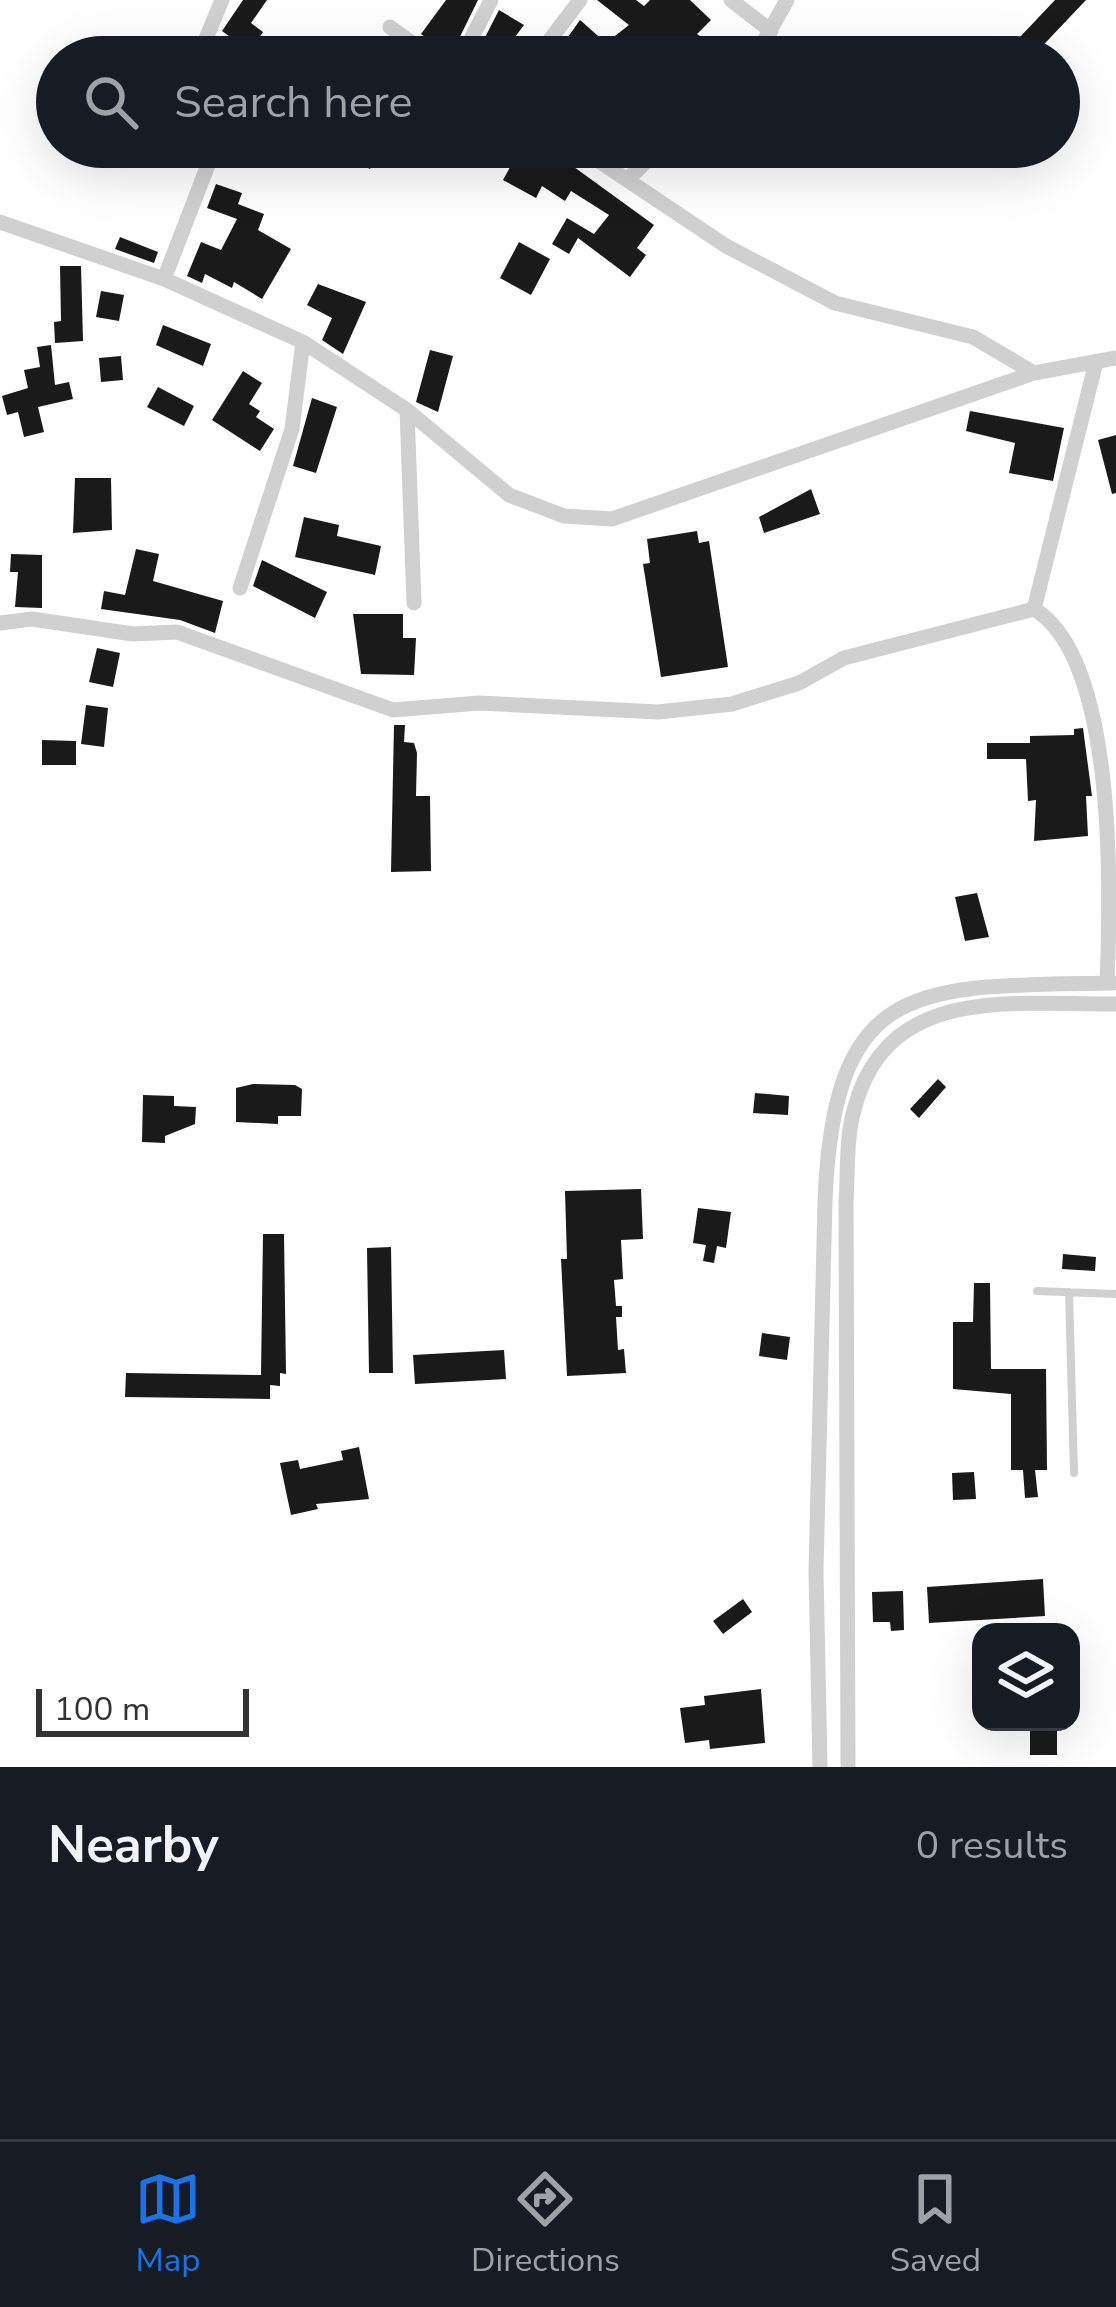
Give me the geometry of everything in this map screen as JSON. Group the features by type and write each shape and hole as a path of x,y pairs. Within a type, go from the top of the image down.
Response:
{"street":[{"path":"207,36 222,0"},
{"path":"473,36 491,0"},
{"path":"553,36 580,0"},
{"path":"731,0 772,32"},
{"path":"769,36 787,0"},
{"path":"390,28 401,36"},
{"path":"164,279 206,168"},
{"path":"611,168 727,246 835,303 973,337 1034,373"},
{"path":"628,179 639,168"},
{"path":"0,222 164,279 303,342 407,410 509,495 564,516 612,519 776,458 1034,373 1116,358"},
{"path":"240,588 292,429 303,342"},
{"path":"1034,609 1096,362"},
{"path":"407,410 414,603"},
{"path":"0,623 32,619 134,634 177,632 393,710 478,704 658,712 732,704 799,683 844,658 1034,609"},
{"path":"820,1767 816,1571 827,1143 847,1060 875,1025 914,1002 947,991 1112,983 1112,846 1104,716 1082,650 1034,609"},
{"path":"848,1767 846,1202 852,1114 867,1068 899,1031 950,1009 1116,1004"}],"lane":[{"path":"1037,1291 1116,1294"},
{"path":"1069,1292 1075,1473"}],"building":[{"path":"243,0 267,0 251,23 263,32 260,36 229,36 222,31"},
{"path":"446,0 478,0 460,36 421,34"},
{"path":"597,0 636,0 644,6 650,0 690,0 711,20 697,34 700,36 615,36 629,25"},
{"path":"1055,0 1086,0 1052,36 1021,36"},
{"path":"499,10 524,25 516,36 486,36"},
{"path":"580,20 598,36 569,36"},
{"path":"510,168 575,168 654,225 637,248 646,255 630,277 578,238 569,254 552,244 567,218 594,234 609,215 571,191 565,201 542,186 536,198 503,180"},
{"path":"216,184 242,193 238,204 264,214 258,230 291,249 262,299 234,282 232,288 205,274 202,283 187,276 201,242 221,250 237,219 207,208"},
{"path":"120,237 158,252 154,263 115,249"},
{"path":"519,242 550,259 531,295 500,278"},
{"path":"60,266 81,266 83,341 55,343 54,322 61,321"},
{"path":"318,284 366,302 343,354 322,340 332,318 307,305"},
{"path":"101,291 124,295 119,321 96,317"},
{"path":"163,325 211,344 203,366 156,345"},
{"path":"51,345 55,385 69,382 73,399 38,407 44,432 24,437 18,412 7,415 2,396 28,388 24,370 40,367 37,347"},
{"path":"430,350 453,356 438,412 416,402"},
{"path":"121,356 123,380 101,382 99,358"},
{"path":"243,371 262,383 249,404 260,411 256,417 274,429 260,451 212,420"},
{"path":"158,387 194,406 184,426 147,407"},
{"path":"312,398 337,407 316,473 293,466"},
{"path":"970,411 1064,428 1053,481 1009,473 1015,443 966,431"},
{"path":"1116,435 1116,493 1112,494 1098,440"},
{"path":"75,478 111,478 112,530 73,533"},
{"path":"811,489 820,514 764,533 759,517"},
{"path":"304,517 339,525 337,536 381,546 375,575 295,557"},
{"path":"697,531 699,543 709,541 728,667 661,677 643,564 650,563 647,539"},
{"path":"136,549 159,554 153,581 223,601 215,633 180,620 101,609 104,591 125,595"},
{"path":"11,554 42,555 42,608 15,607 18,572 10,572"},
{"path":"262,560 327,592 315,618 253,586"},
{"path":"353,614 403,614 403,638 416,638 414,675 361,674"},
{"path":"97,648 120,653 113,687 89,682"},
{"path":"86,705 108,708 104,747 81,744"},
{"path":"394,725 405,725 404,742 414,743 416,796 430,796 431,871 391,872"},
{"path":"1083,728 1092,796 1086,796 1088,836 1034,841 1036,800 1028,801 1026,759 987,759 987,743 1030,743 1030,736 1074,735 1074,729"},
{"path":"42,740 76,741 76,765 42,765"},
{"path":"977,893 989,937 965,941 955,897"},
{"path":"938,1079 946,1087 919,1118 910,1109"},
{"path":"253,1084 302,1089 301,1116 278,1116 278,1124 236,1122 236,1088"},
{"path":"755,1093 789,1096 788,1115 753,1113"},
{"path":"143,1095 174,1096 174,1106 196,1107 195,1124 165,1136 165,1143 142,1142"},
{"path":"641,1189 643,1239 621,1240 623,1279 614,1280 616,1306 622,1306 622,1317 616,1317 618,1350 624,1349 626,1373 567,1376 561,1259 567,1259 565,1191"},
{"path":"698,1208 731,1212 726,1248 717,1246 714,1263 703,1261 706,1245 693,1243"},
{"path":"263,1234 284,1234 286,1374 280,1373 280,1386 270,1385 270,1399 125,1397 126,1373 261,1375"},
{"path":"391,1247 393,1373 369,1373 367,1248"},
{"path":"1063,1254 1096,1257 1095,1271 1062,1269"},
{"path":"974,1283 990,1283 991,1369 1046,1369 1047,1470 1035,1470 1038,1497 1025,1498 1023,1470 1011,1470 1011,1394 953,1389 953,1322 973,1322"},
{"path":"762,1333 790,1337 787,1360 759,1356"},
{"path":"504,1350 506,1379 415,1384 413,1355"},
{"path":"359,1447 369,1499 316,1504 318,1509 291,1515 280,1463 298,1460 300,1469 343,1460 341,1451"},
{"path":"974,1472 976,1499 953,1500 952,1473"},
{"path":"1043,1579 1045,1616 929,1623 927,1587"},
{"path":"903,1591 904,1630 891,1631 890,1622 873,1622 872,1592"},
{"path":"743,1599 752,1612 723,1634 713,1621"},
{"path":"761,1689 765,1743 710,1749 709,1740 685,1743 680,1708 705,1705 704,1696"},
{"path":"1030,1731 1057,1731 1057,1755 1030,1755"}]}
